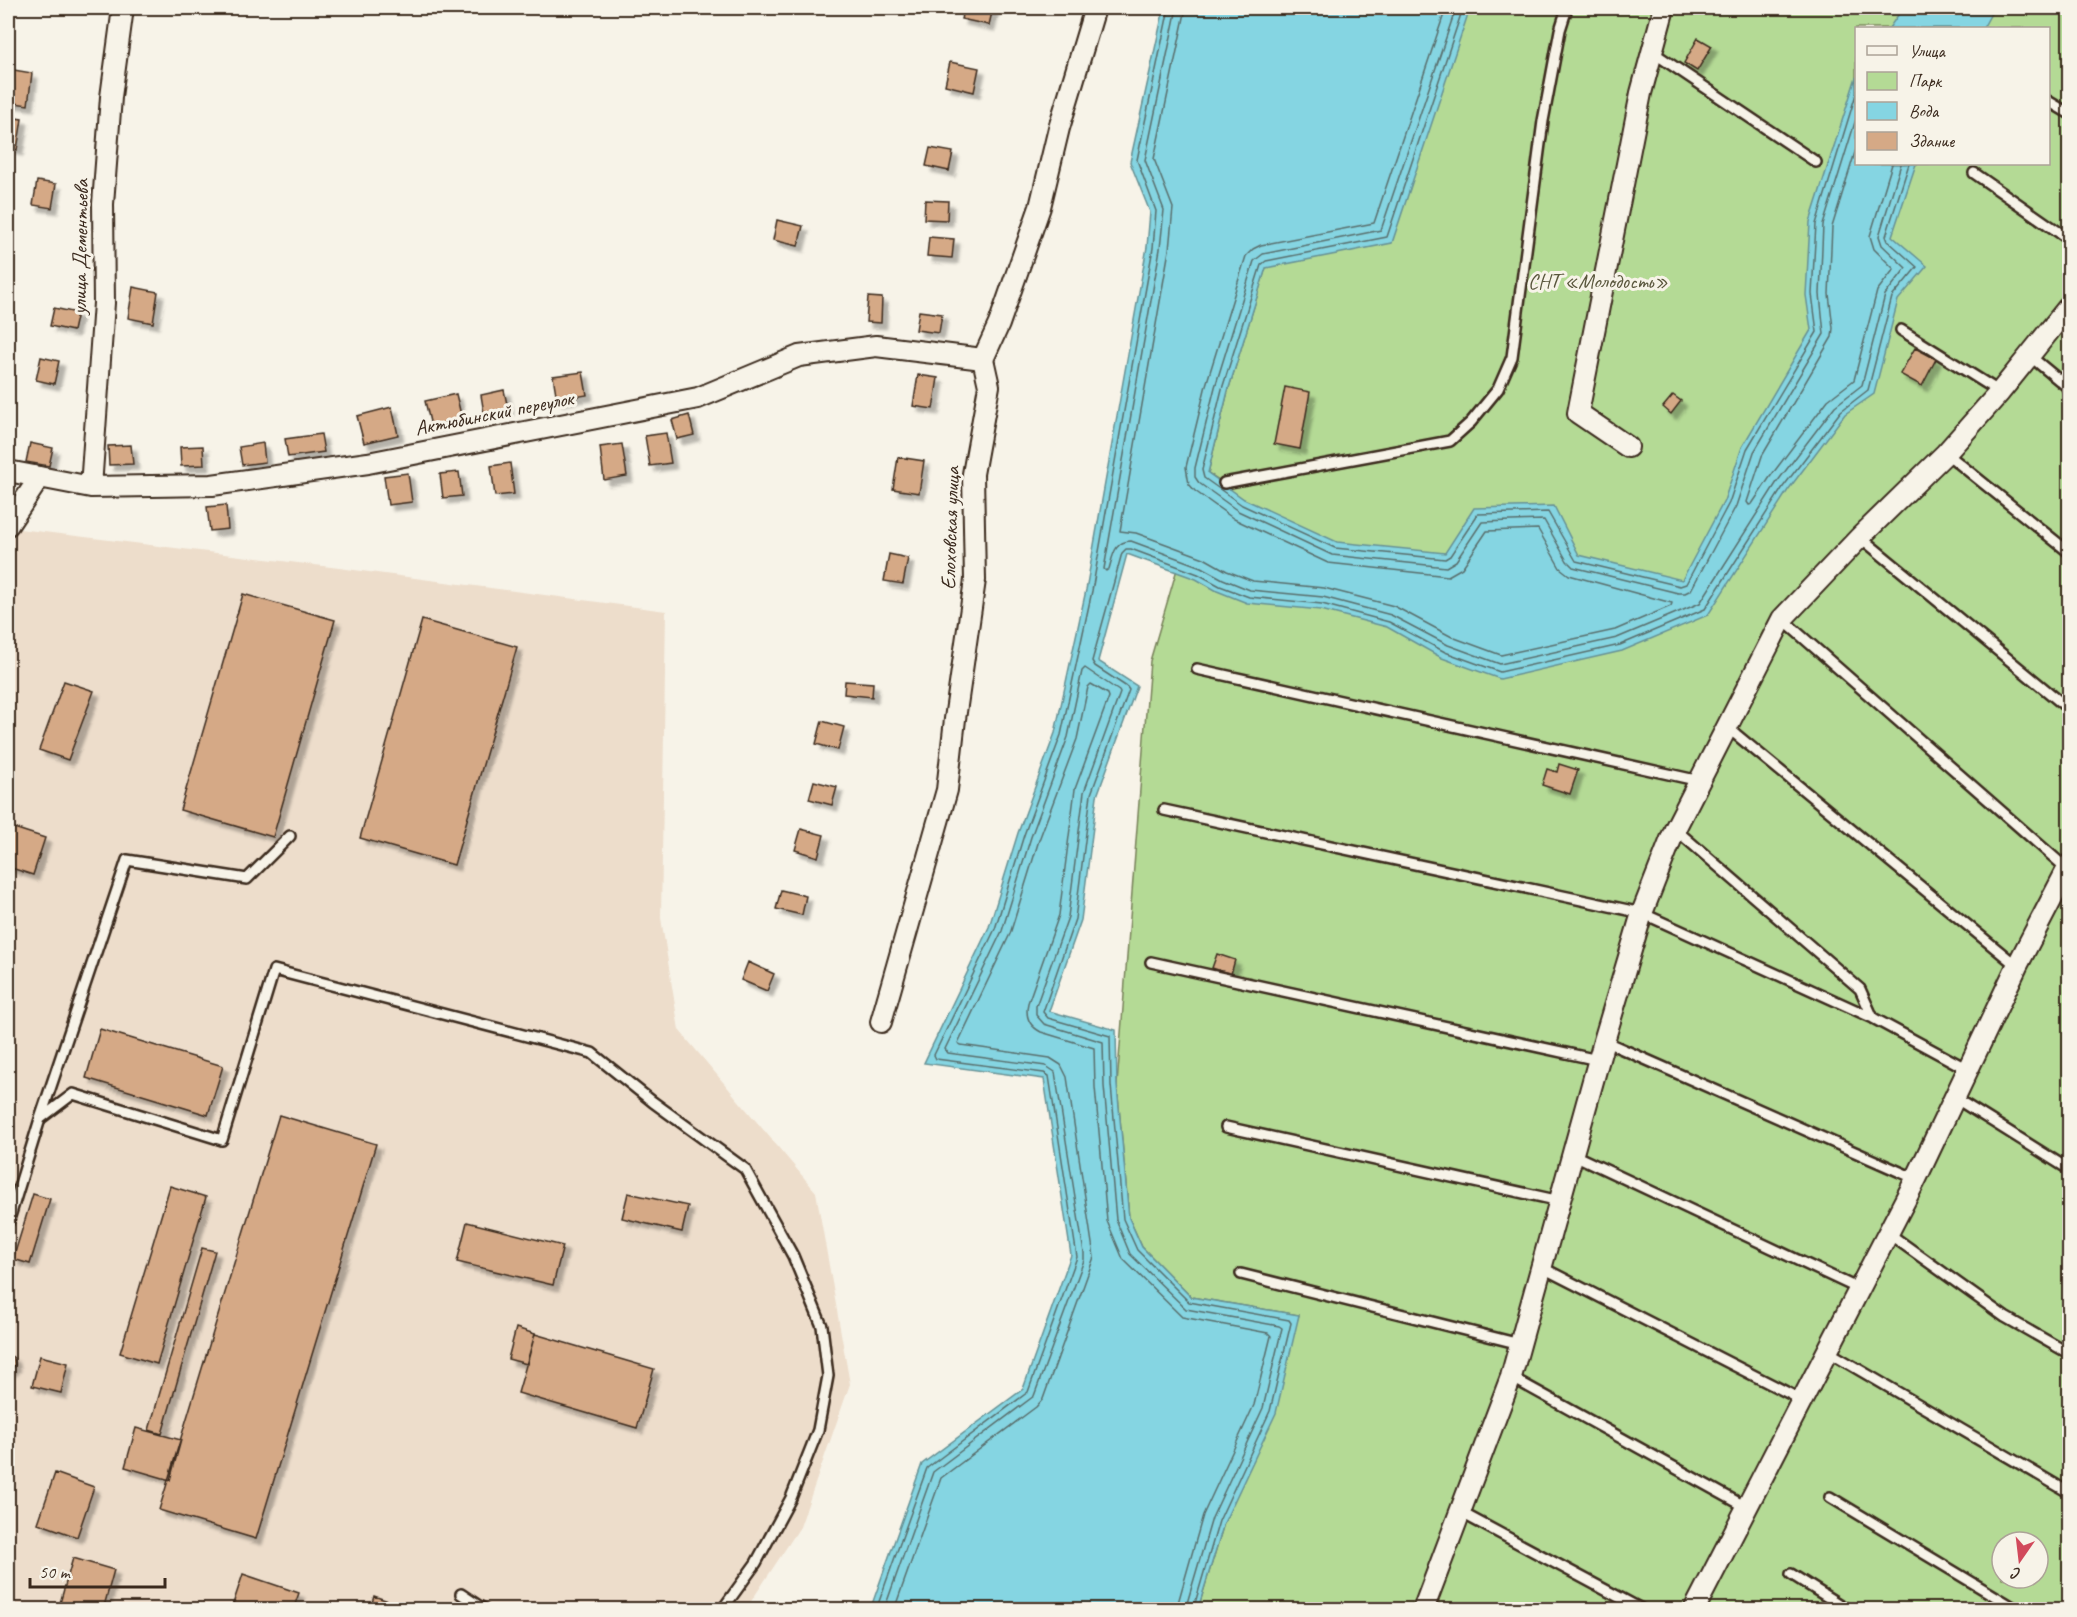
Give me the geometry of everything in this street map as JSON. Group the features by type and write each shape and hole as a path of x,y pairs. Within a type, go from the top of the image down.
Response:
{"street":[{"name":"улица Дементьева","path":"91,487 104,303 103,204 111,97 123,8"},
{"path":"983,359 999,324 1040,207 1059,128 1095,8"},
{"path":"1628,447 1578,413 1651,51 1664,8"},
{"path":"1423,1610 1511,1377 1601,1050 1642,913 1676,829 1782,619 1860,537 1946,453 2000,392 2070,305"},
{"name":"Актюбинский переулок","path":"8,471 91,487 212,485 368,463 698,398 799,357 876,346 983,359"},
{"name":"Елоховская улица","path":"882,1022 947,790 975,580 973,474 989,386 983,359"},
{"path":"8,525 40,477"},
{"path":"1694,1610 1916,1179 2017,966 2068,866"}],"lane":[{"path":"1224,483 1450,441 1471,422 1498,389 1512,357 1543,121 1560,30 1567,8"},
{"path":"1651,51 1816,162"},
{"path":"2050,102 2070,114"},
{"path":"1974,173 2070,240"},
{"path":"1901,330 2000,392"},
{"path":"2030,356 2070,389"},
{"path":"1946,453 2070,553"},
{"path":"1860,537 2070,710"},
{"path":"1782,619 2068,866"},
{"path":"1197,669 1700,781"},
{"path":"1727,727 2017,966"},
{"path":"1164,810 1642,913 1873,1018 1969,1070"},
{"path":"1676,829 1860,989 1873,1018"},
{"path":"8,1223 40,1119 127,860 247,879 290,837"},
{"path":"1151,962 1601,1050 1916,1179"},
{"path":"40,1119 73,1094 222,1140 274,970 592,1053 653,1102 745,1169 793,1256 822,1326 828,1376 818,1430 791,1498 756,1563 722,1610"},
{"path":"1955,1098 2070,1170"},
{"path":"1226,1127 1560,1201"},
{"path":"1572,1154 1859,1289"},
{"path":"1888,1233 2005,1317 2070,1354"},
{"path":"1541,1267 1802,1400"},
{"path":"1241,1274 1520,1344"},
{"path":"1827,1351 2070,1493"},
{"path":"1511,1377 1746,1507"},
{"path":"1830,1497 2018,1610"},
{"path":"1460,1512 1643,1610"},
{"path":"1791,1574 1848,1610"},
{"path":"461,1594 485,1610"}],"shaded area":[{"path":"11,528 666,611 661,918 679,1030 816,1192 850,1384 800,1527 746,1609 8,1610 8,544"}],"green space":[{"name":"СНТ «Молодость»","path":"1443,8 2069,8 2069,1609 1198,1609 1224,1523 1299,1315 1191,1297 1142,1247 1129,1218 1117,1085 1150,661 1182,552 1222,482 1208,473 1228,391 1266,267 1358,249"}],"water":[{"path":"1164,8 1470,8 1392,243 1266,268 1228,391 1208,473 1244,499 1337,542 1445,553 1474,508 1554,506 1579,555 1682,580 1724,501 1742,447 1811,330 1806,295 1810,222 1855,80 1855,165 1916,165 1892,236 1927,266 1898,300 1874,394 1845,414 1788,490 1708,615 1622,651 1500,679 1442,658 1387,627 1321,610 1247,603 1217,591 1196,579 1127,554 1098,661 1137,686 1097,796 1081,920 1049,1011 1116,1030 1117,1085 1129,1218 1142,1247 1191,1297 1299,1315 1276,1413 1224,1523 1198,1609 870,1610 922,1464 1023,1389 1071,1255 1044,1079 924,1063 989,927 1018,833 1055,733 1086,590 1147,247 1150,212 1130,162"},
{"path":"1903,8 1994,8 1984,27 1890,27"}],"building":[{"path":"964,8 993,8 989,25 961,19"},
{"path":"1698,38 1712,46 1697,71 1684,63"},
{"path":"950,62 979,68 974,92 945,85"},
{"path":"8,69 32,73 28,105 8,102"},
{"path":"8,117 22,119 17,150 8,148"},
{"path":"930,148 953,152 949,171 926,166"},
{"path":"37,181 56,184 52,208 33,205"},
{"path":"925,200 948,201 947,220 924,219"},
{"path":"777,220 803,226 798,246 773,240"},
{"path":"929,237 954,239 952,258 927,256"},
{"path":"133,287 158,292 153,323 128,318"},
{"path":"868,297 882,298 881,323 866,322"},
{"path":"54,308 77,313 73,331 50,326"},
{"path":"919,311 942,314 939,333 916,330"},
{"path":"1915,348 1936,359 1922,386 1900,374"},
{"path":"41,357 59,361 54,384 36,380"},
{"path":"583,372 587,395 557,400 553,376"},
{"path":"918,375 938,378 933,409 913,406"},
{"path":"1285,387 1310,392 1300,449 1274,444"},
{"path":"504,390 508,409 484,413 481,395"},
{"path":"456,394 462,419 431,426 425,401"},
{"path":"1673,395 1681,401 1671,414 1663,407"},
{"path":"392,407 398,435 364,443 357,416"},
{"path":"689,415 694,435 677,439 672,420"},
{"path":"666,433 671,463 650,466 645,436"},
{"path":"321,434 324,452 288,457 285,439"},
{"path":"30,443 53,448 49,466 26,462"},
{"path":"263,443 265,462 242,465 239,447"},
{"path":"622,444 627,476 604,480 600,447"},
{"path":"131,445 133,464 109,465 108,446"},
{"path":"203,446 204,465 181,466 180,447"},
{"path":"898,457 924,461 919,493 893,489"},
{"path":"510,463 514,494 495,496 491,466"},
{"path":"459,472 462,496 443,498 440,474"},
{"path":"408,473 412,502 388,505 384,476"},
{"path":"226,505 228,529 210,531 207,507"},
{"path":"889,554 908,558 903,584 884,581"},
{"path":"243,594 335,620 273,837 180,810"},
{"path":"422,620 517,647 454,865 360,838"},
{"path":"64,681 94,691 68,760 39,750"},
{"path":"845,681 873,683 872,697 844,694"},
{"path":"822,721 844,727 838,750 816,744"},
{"path":"1559,764 1578,770 1570,794 1542,785 1547,769 1557,772"},
{"path":"814,781 837,787 832,805 809,799"},
{"path":"8,826 45,838 33,875 8,867"},
{"path":"801,829 824,835 818,857 795,850"},
{"path":"781,890 806,896 802,915 776,909"},
{"path":"1217,954 1235,960 1231,974 1212,968"},
{"path":"748,962 774,974 767,991 741,980"},
{"path":"100,1029 223,1066 208,1115 86,1078"},
{"path":"279,1115 376,1144 256,1539 159,1510"},
{"path":"170,1186 206,1197 157,1364 120,1353"},
{"path":"628,1193 688,1206 682,1232 622,1218"},
{"path":"33,1194 50,1199 30,1264 13,1259"},
{"path":"467,1222 563,1246 553,1285 457,1262"},
{"path":"202,1248 215,1251 162,1434 149,1430"},
{"path":"516,1328 535,1334 527,1364 508,1359"},
{"path":"535,1334 654,1369 637,1428 518,1393"},
{"path":"8,1354 14,1358 15,1365 8,1371"},
{"path":"40,1356 68,1363 61,1393 32,1386"},
{"path":"136,1428 181,1440 170,1480 125,1467"},
{"path":"55,1473 94,1487 77,1537 38,1523"},
{"path":"73,1558 114,1570 103,1610 58,1610"},
{"path":"243,1574 299,1593 293,1610 231,1610"},
{"path":"374,1596 414,1610 370,1610"}]}
